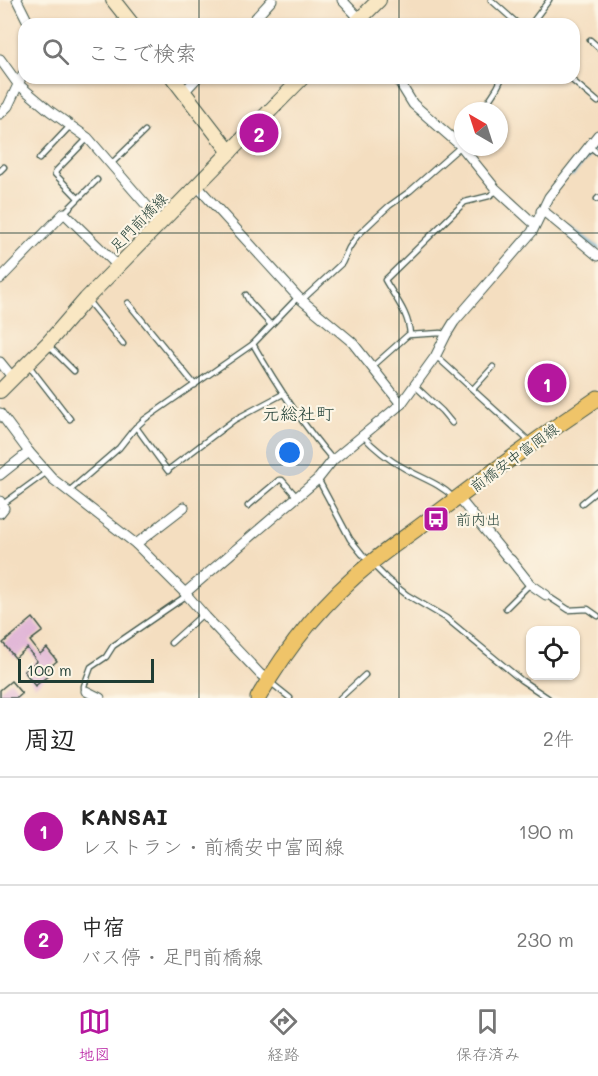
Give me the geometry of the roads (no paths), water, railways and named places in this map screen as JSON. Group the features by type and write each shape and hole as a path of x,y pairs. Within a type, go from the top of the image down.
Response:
{"main road":[{"path":"113,0 127,18"},
{"path":"361,18 378,0"},
{"path":"178,84 230,152"},
{"name":"足門前橋線","path":"0,391 47,344 86,299 296,84"},
{"name":"前橋安中富岡線","path":"258,698 291,647 322,609 371,562 598,398"}],"street":[{"path":"255,18 272,0"},
{"path":"342,0 354,18"},
{"path":"21,3 27,18"},
{"path":"0,59 18,84 50,111 88,138 161,222"},
{"path":"0,114 8,106 18,84"},
{"path":"184,92 191,84"},
{"path":"401,84 413,104 454,138"},
{"path":"185,594 318,479 333,460 400,404 436,356 446,334 459,315 532,232 549,197 598,135"},
{"path":"471,156 498,190 536,223"},
{"path":"197,186 300,298 352,342 400,404"},
{"path":"542,212 598,256"},
{"path":"0,279 4,267 64,213 118,266"},
{"path":"0,362 13,378"},
{"path":"0,413 47,472 68,492 136,544 268,680"},
{"path":"0,475 29,452"},
{"path":"457,498 530,584 546,595"},
{"path":"136,544 184,507"},
{"path":"86,691 100,698"}],"lane":[{"path":"491,0 511,18"},
{"path":"536,18 549,0"},
{"path":"590,40 598,46"},
{"path":"488,102 499,84"},
{"path":"577,84 598,102"},
{"path":"39,159 71,125"},
{"path":"111,164 145,131"},
{"path":"78,198 55,174 88,138"},
{"path":"589,146 598,153"},
{"path":"68,492 119,448 144,419 253,344 300,298 342,263 357,236 454,152"},
{"path":"64,213 97,180"},
{"path":"410,335 402,307 385,280 465,202 489,196 498,190"},
{"path":"246,295 249,302 271,325"},
{"path":"86,299 123,344"},
{"path":"128,303 195,385"},
{"path":"372,367 410,335 446,334"},
{"path":"47,344 74,371"},
{"path":"253,344 283,393 333,460"},
{"path":"436,356 532,444"},
{"path":"27,364 70,419"},
{"path":"473,389 493,367"},
{"path":"414,385 452,423"},
{"path":"136,427 169,471 234,420 283,393"},
{"path":"362,435 402,468 435,483 457,498"},
{"path":"1,506 47,472"},
{"path":"318,479 350,539 388,580 407,595 446,618 518,677 548,698"},
{"path":"248,506 279,480 282,480 297,497"},
{"path":"582,503 598,490"},
{"path":"506,608 530,584"},
{"path":"86,691 84,686 93,665 106,657 113,646 183,598 185,594"},
{"path":"546,595 569,610 588,609 598,616"},
{"path":"171,643 203,614"},
{"path":"340,698 365,675"},
{"path":"268,680 290,698"}],"waterway":[{"path":"572,175 598,144"},
{"path":"569,227 598,248"}],"place":[{"name":"中宿","path":"259,133"},
{"name":"KANSAI","path":"547,383"},
{"name":"前内出","path":"436,519"}],"district":[{"name":"元総社町","path":"298,413"}]}
